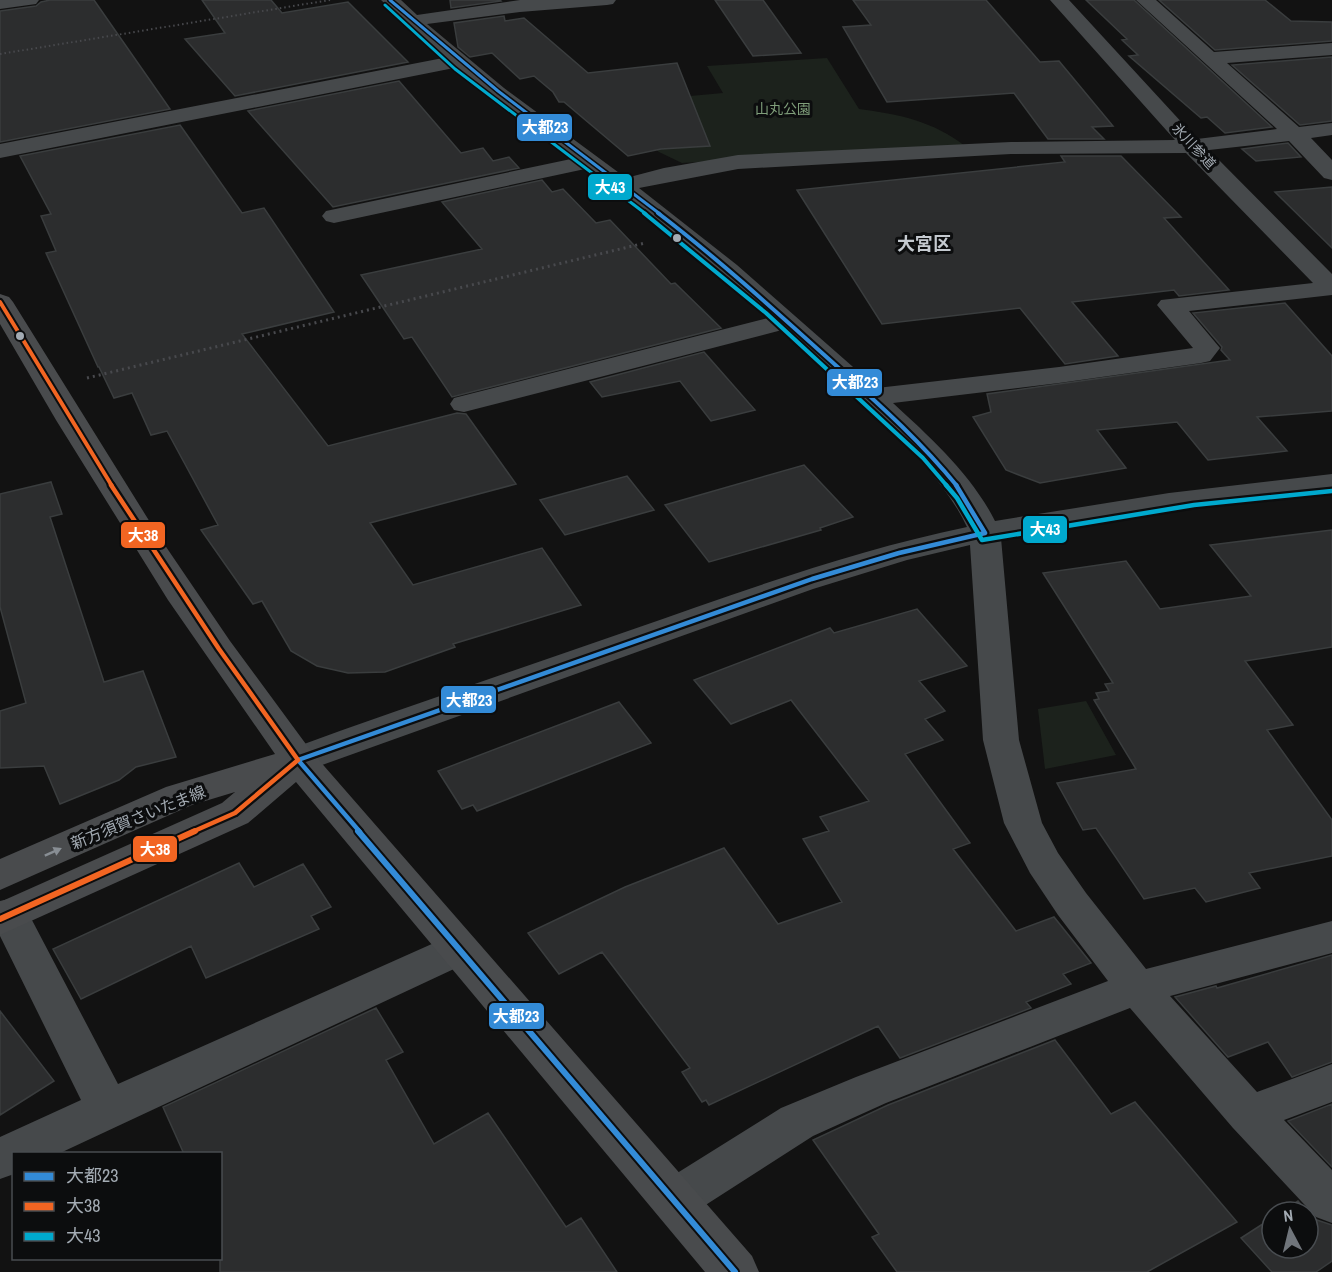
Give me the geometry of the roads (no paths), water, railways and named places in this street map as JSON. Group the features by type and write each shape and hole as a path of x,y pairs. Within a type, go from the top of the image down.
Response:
{"main road":[{"path":"0,302 123,507 232,670 298,760 457,950 735,1272"},
{"name":"新方須賀さいたま線","path":"3,903 235,813 298,760"}],"street":[{"path":"0,4 30,0"},
{"path":"390,0 458,62 684,233 787,321 871,397 918,444 967,499 980,519 985,533 1001,740 1023,823 1044,864 1137,988 1249,1114 1332,1202"},
{"path":"412,21 512,7 607,0"},
{"name":"氷川参道","path":"1059,0 1192,146 1332,288"},
{"path":"1145,0 1294,133 1332,173"},
{"path":"1209,58 1332,49"},
{"path":"0,151 458,62"},
{"path":"621,186 664,175 738,162 1011,148 1192,146 1332,129"},
{"path":"334,216 588,162"},
{"path":"871,397 1059,375 1201,355 1207,348 1170,305 1332,288"},
{"path":"464,404 787,321"},
{"path":"298,760 399,722 812,579 899,553 985,533 1182,500 1329,485"},
{"path":"3,903 108,1109"},
{"path":"674,1200 797,1122 871,1090 1137,988 1332,937"},
{"path":"15,1152 457,950"},
{"path":"1249,1114 1332,1083"}],"district":[{"name":"大宮区","path":"924,244"}],"park label":[{"name":"山丸公園","path":"783,109"}]}
